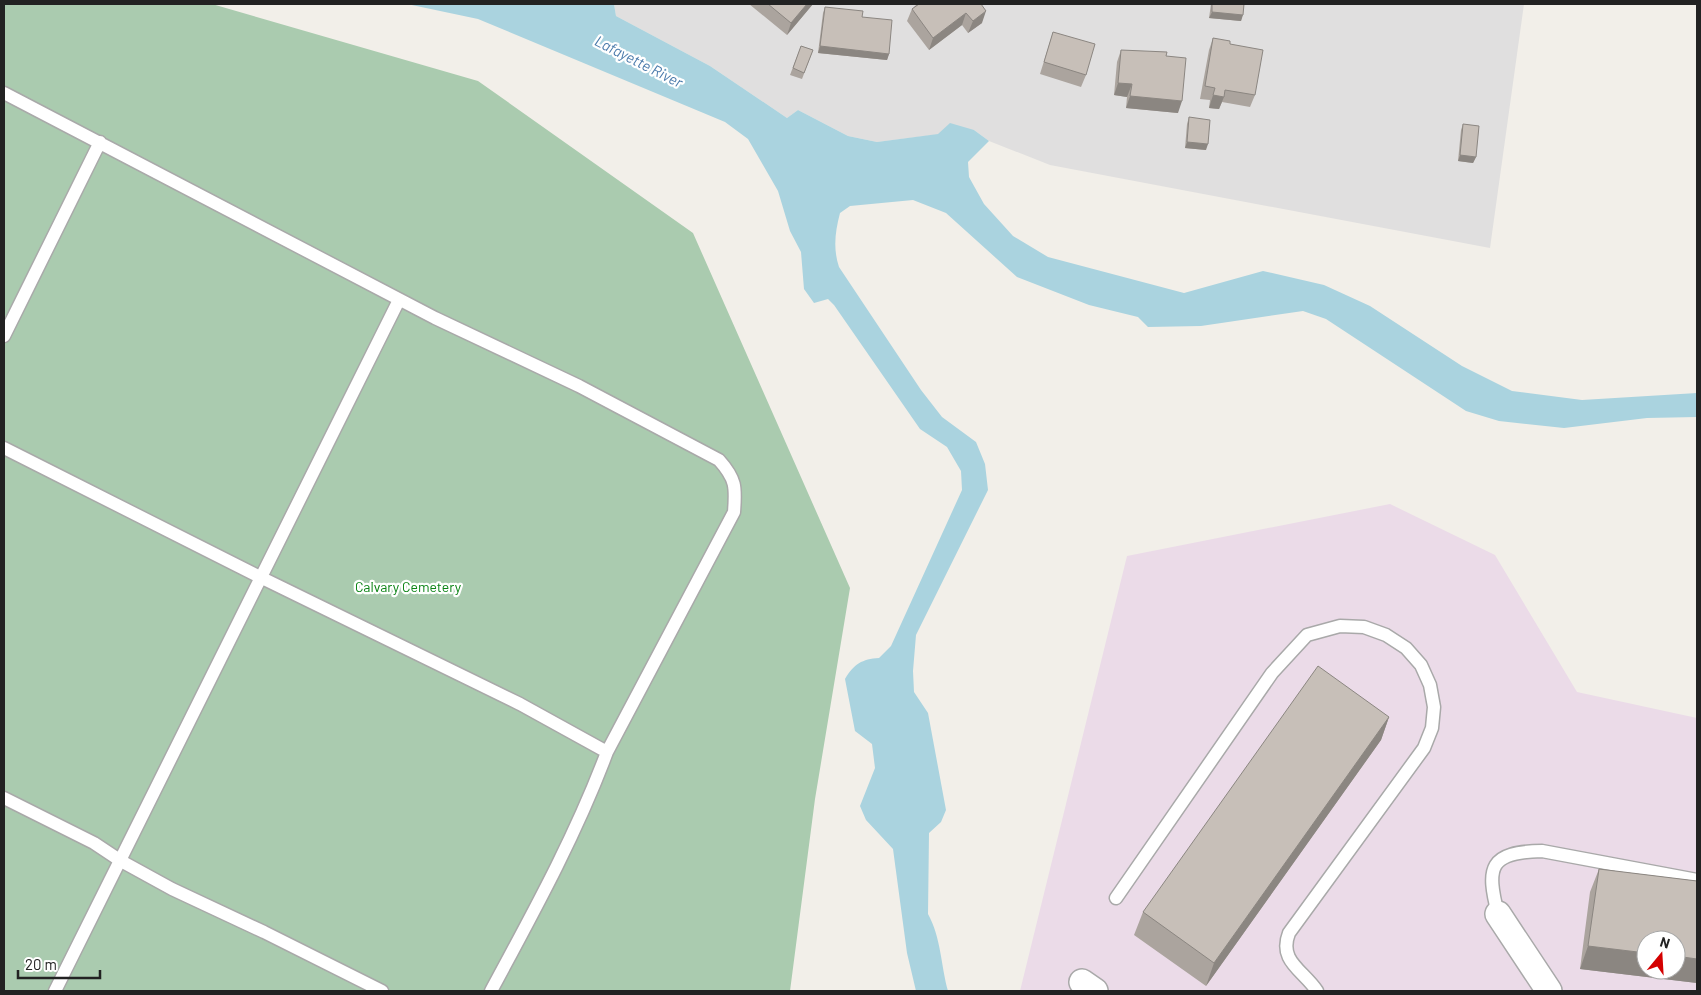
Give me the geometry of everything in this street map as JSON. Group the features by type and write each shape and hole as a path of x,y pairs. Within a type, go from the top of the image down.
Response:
{"street":[{"path":"1498,914 1549,991"}],"lane":[{"path":"4,92 400,300 579,386 719,460 731,473 736,489 734,512 607,752 592,792 540,901 491,991"},
{"path":"4,336 100,142"},
{"path":"55,991 400,300"},
{"path":"4,448 262,578 520,704 607,752"},
{"path":"1116,898 1272,673 1307,635 1340,626 1364,627 1386,635 1406,648 1421,665 1430,685 1434,707 1432,728 1424,748 1288,933 1284,944 1286,956 1317,991"},
{"path":"4,798 94,843 121,861 172,889 264,932 382,991"},
{"path":"1498,914 1491,887 1490,873 1499,861 1517,852 1542,851 1697,880"}],"shaded area":[{"path":"614,4 1524,4 1490,248 1050,165 989,141 974,130 877,142 848,136 798,110 787,118 710,66 616,16"},
{"path":"1390,504 1495,555 1577,692 1697,718 1697,991 1020,991 1127,556"}],"green space":[{"name":"Calvary Cemetery","path":"4,4 212,4 478,81 693,233 850,588 815,799 790,991 4,991"}],"water":[{"name":"Lafayette River","path":"407,4 614,4 616,16 710,66 787,118 798,110 848,136 877,142 938,134 950,123 974,130 989,141 968,162 969,177 984,204 1013,236 1048,257 1184,293 1263,271 1324,285 1370,306 1462,366 1512,391 1582,400 1697,393 1697,417 1647,418 1564,428 1499,421 1466,411 1326,319 1303,311 1201,326 1148,327 1138,317 1089,305 1017,277 946,213 913,200 850,206 840,213 835,240 839,267 921,390 942,417 976,442 985,464 988,490 916,635 913,671 914,692 928,713 946,810 941,822 929,833 928,914 936,932 948,991 916,991 907,953 893,849 866,820 860,806 875,768 872,744 855,731 845,679 859,663 879,658 891,646 962,490 961,471 947,447 920,429 834,305 828,299 814,303 804,289 801,252 790,231 778,191 748,139 725,122 478,19"}],"building":[{"path":"768,4 807,4 791,23"},
{"path":"919,4 981,4 986,11 973,21 966,13 933,38 912,9"},
{"path":"1212,4 1244,4 1243,15 1212,12"},
{"path":"825,7 863,11 862,17 892,20 889,54 820,46"},
{"path":"1053,32 1095,44 1086,75 1044,62"},
{"path":"1213,38 1230,41 1230,44 1263,50 1255,95 1225,90 1224,97 1213,95 1215,88 1205,86"},
{"path":"801,46 813,50 804,73 793,68"},
{"path":"1121,50 1167,52 1166,56 1186,58 1182,101 1130,96 1132,84 1118,83"},
{"path":"1189,117 1210,120 1208,144 1187,142"},
{"path":"1463,124 1479,126 1476,157 1460,155"},
{"path":"1318,666 1389,717 1214,963 1143,912"},
{"path":"1599,869 1697,881 1697,959 1686,957 1686,930 1636,930 1636,952 1588,946"}]}
